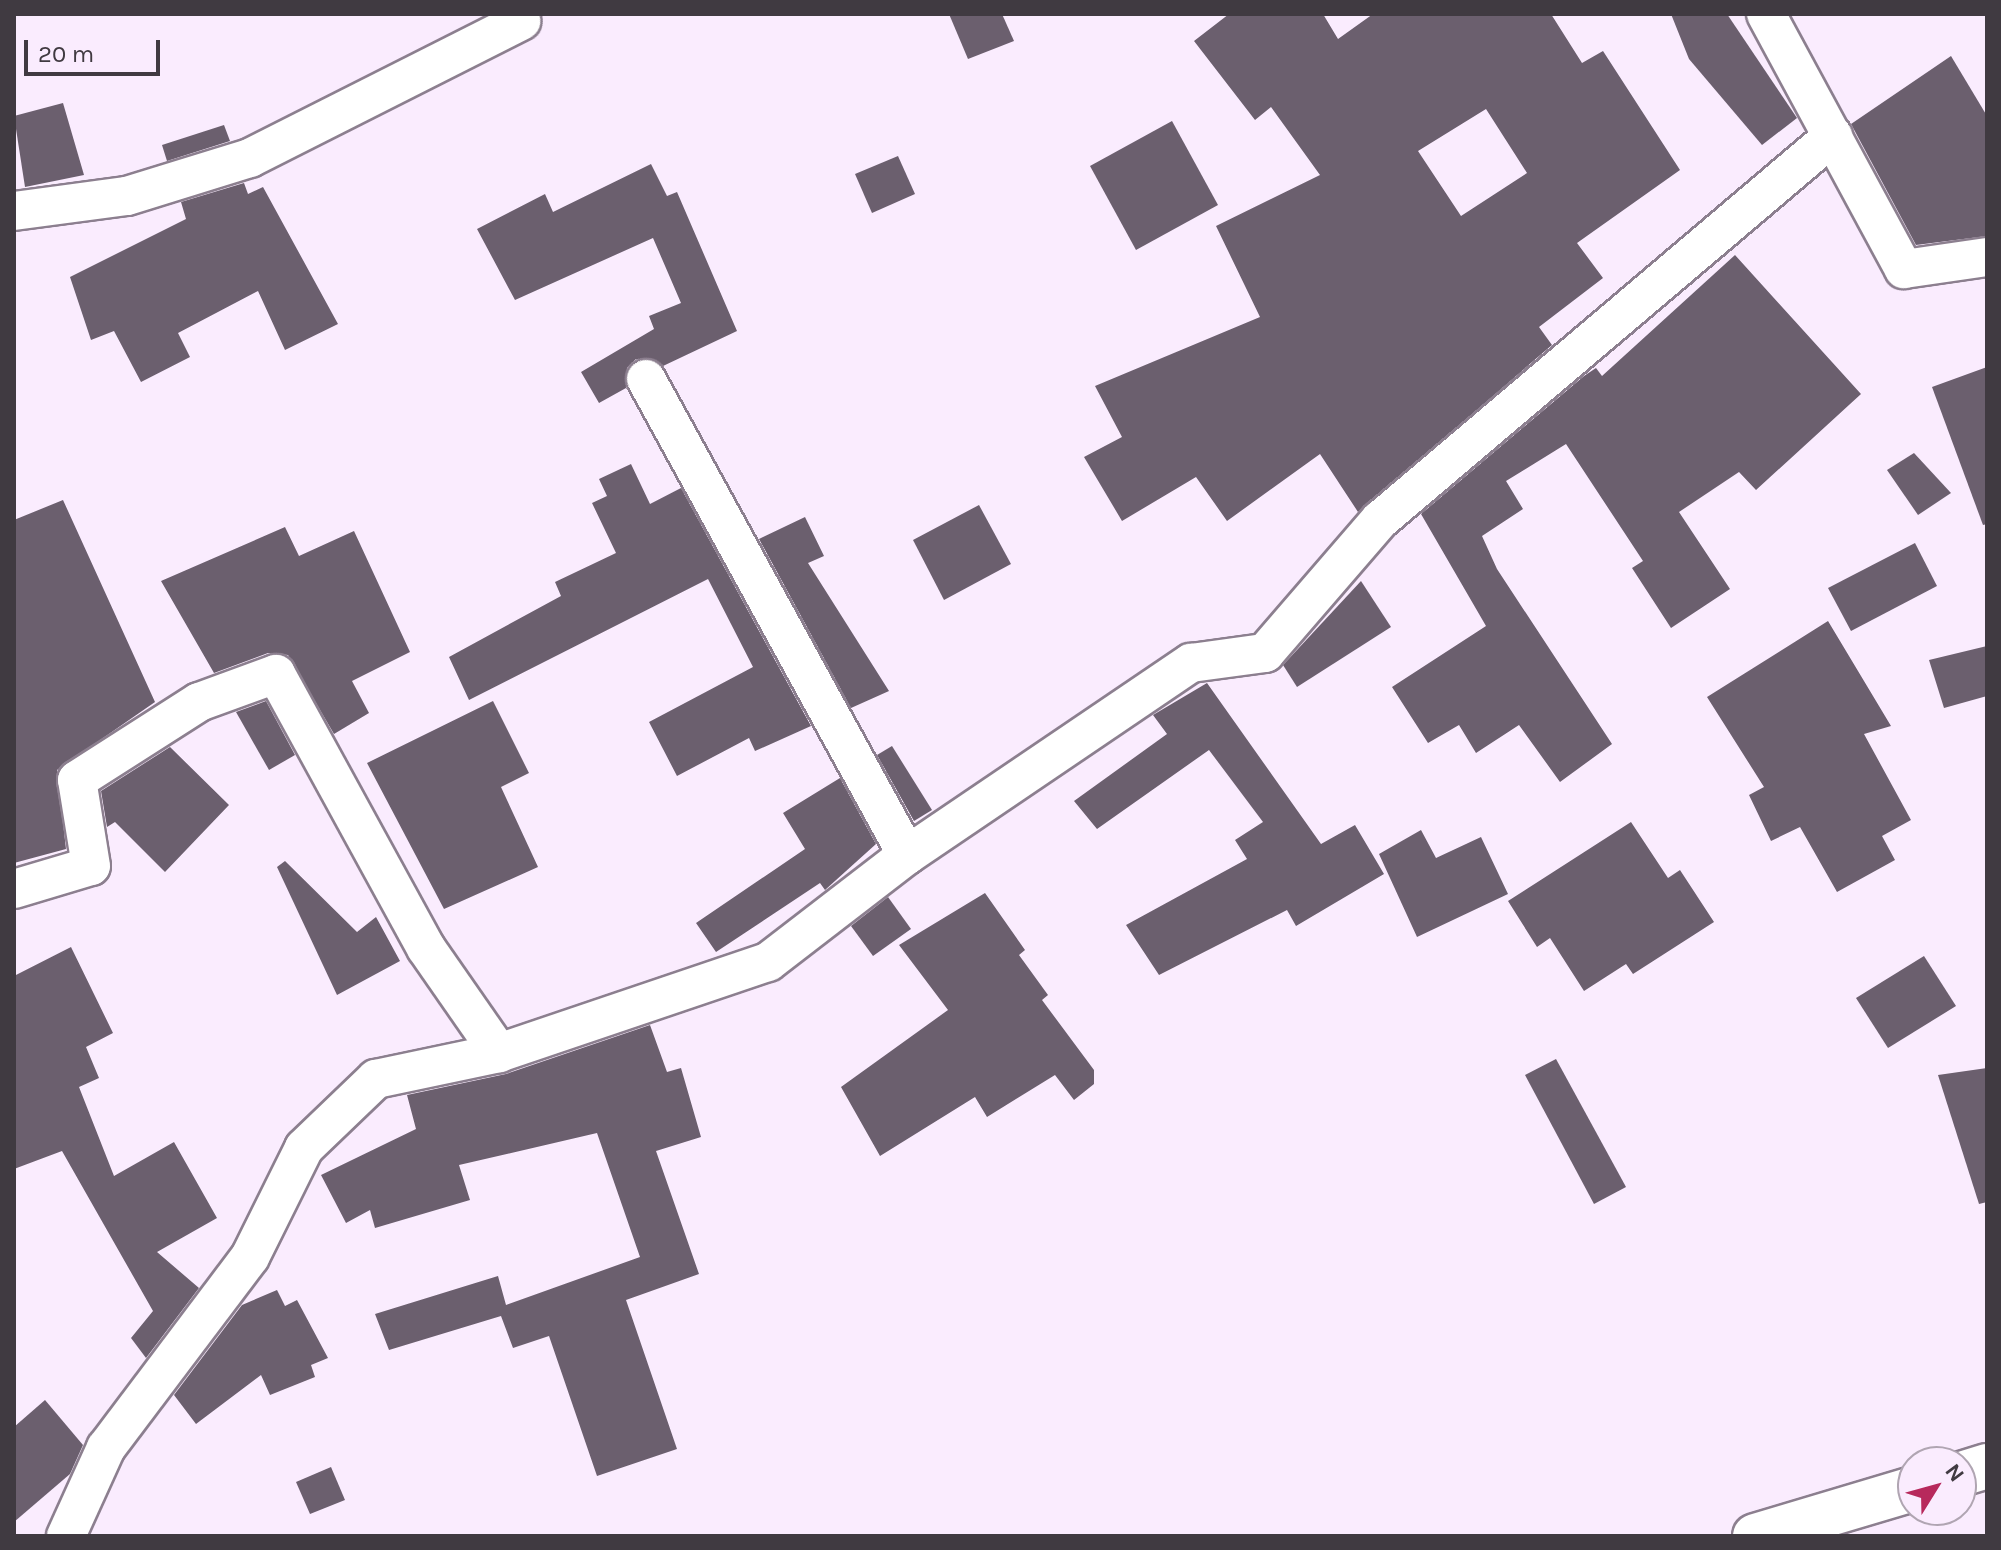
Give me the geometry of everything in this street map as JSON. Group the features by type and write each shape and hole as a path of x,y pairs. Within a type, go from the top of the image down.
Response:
{"street":[{"path":"1766,14 1904,269 1987,257"},
{"path":"14,211 127,196 250,158 521,21"},
{"path":"66,1536 106,1448 250,1257 304,1148 376,1079 499,1053 768,962 907,855 1191,663 1265,653 1380,520 1833,136"},
{"path":"646,379 907,855"},
{"path":"14,889 91,866 77,780 199,702 276,674 426,948 499,1053"},
{"path":"1755,1536 1897,1494"}],"building":[{"path":"949,14 1002,14 1014,41 968,59"},
{"path":"1229,14 1323,14 1338,39 1373,14 1551,14 1582,63 1603,51 1680,170 1577,243 1603,278 1539,327 1552,345 1358,512 1320,454 1227,521 1196,477 1122,521 1084,457 1122,437 1095,386 1260,317 1216,226 1320,175 1271,107 1255,120 1194,41","holes":["1486,109 1527,173 1461,216 1418,151"]},
{"path":"1671,14 1727,14 1797,118 1762,145 1689,59"},
{"path":"1951,56 1987,116 1987,236 1916,245 1851,124"},
{"path":"63,103 84,175 25,187 14,116"},
{"path":"1172,121 1218,205 1136,250 1090,166"},
{"path":"224,125 230,141 167,161 162,145"},
{"path":"898,156 915,194 872,213 855,174"},
{"path":"651,164 667,196 677,192 737,331 663,366 636,359 627,368 626,388 599,403 581,372 654,329 649,316 681,303 653,238 515,300 477,229 545,194 553,212"},
{"path":"244,183 248,194 263,187 338,324 285,350 258,291 178,333 190,357 141,382 114,331 91,340 70,277 186,219 181,202"},
{"path":"1735,255 1861,394 1756,490 1739,472 1679,512 1730,589 1671,628 1632,568 1643,561 1566,444 1506,481 1523,509 1482,536 1497,569 1612,744 1560,782 1519,725 1476,753 1459,725 1428,743 1392,687 1486,626 1421,514 1584,376 1596,368 1602,376"},
{"path":"1987,367 1987,524 1983,525 1932,387"},
{"path":"1914,453 1951,493 1918,515 1887,470"},
{"path":"631,464 650,504 681,488 811,726 755,751 749,738 677,776 649,722 753,667 708,579 469,700 449,657 561,596 555,582 616,553 592,503 607,496 599,479"},
{"path":"63,500 155,702 57,770 66,849 14,863 14,520"},
{"path":"979,505 1011,564 944,600 913,540"},
{"path":"805,517 824,556 808,563 889,691 851,708 759,539"},
{"path":"285,527 299,556 354,531 410,652 352,681 369,713 334,734 288,655 268,653 214,673 161,581"},
{"path":"1915,543 1937,586 1851,631 1828,588"},
{"path":"1361,581 1391,627 1297,687 1283,665"},
{"path":"1828,621 1891,726 1864,734 1911,820 1882,836 1895,860 1837,892 1800,827 1771,841 1749,795 1764,787 1707,697"},
{"path":"1987,646 1987,696 1944,708 1929,660"},
{"path":"1207,683 1321,844 1355,825 1384,874 1296,926 1287,910 1159,975 1126,925 1247,859 1235,840 1263,822 1209,750 1097,829 1074,801 1167,734 1153,715"},
{"path":"266,701 295,755 269,770 236,712"},
{"path":"493,701 529,773 501,787 538,867 444,909 367,763"},
{"path":"892,746 932,810 914,821 877,755"},
{"path":"170,747 229,805 165,872 115,822 107,827 101,791"},
{"path":"840,778 876,844 825,890 820,883 716,952 696,923 805,849 783,813"},
{"path":"1631,822 1668,878 1680,870 1714,922 1633,974 1626,964 1584,991 1550,938 1537,947 1508,901"},
{"path":"1421,830 1436,858 1481,837 1508,894 1417,937 1379,854"},
{"path":"285,861 357,932 376,917 400,961 337,995 277,867"},
{"path":"985,893 1025,950 1019,955 1048,995 1042,1000 1094,1070 1094,1084 1074,1100 1055,1075 987,1117 975,1097 880,1156 841,1087 948,1010 899,945"},
{"path":"888,897 911,929 873,956 851,926"},
{"path":"71,947 113,1033 86,1047 99,1078 79,1087 114,1176 174,1142 217,1218 157,1252 199,1288 146,1358 131,1338 153,1311 62,1151 14,1169 14,976"},
{"path":"1924,956 1956,1006 1888,1048 1856,998"},
{"path":"650,1025 667,1072 681,1068 701,1137 656,1151 699,1274 626,1300 677,1449 597,1476 549,1336 513,1348 501,1316 389,1350 375,1314 498,1276 506,1305 640,1257 597,1133 459,1165 470,1200 375,1228 370,1210 346,1223 321,1175 416,1129 407,1095 506,1074"},
{"path":"1556,1059 1626,1187 1594,1204 1525,1075"},
{"path":"1987,1068 1987,1202 1979,1204 1938,1075"},
{"path":"277,1290 285,1306 297,1300 328,1358 311,1365 315,1377 270,1395 261,1375 196,1424 174,1395 242,1305"},
{"path":"45,1400 83,1445 70,1474 14,1522 14,1427"},
{"path":"331,1467 345,1500 310,1514 296,1482"}]}
